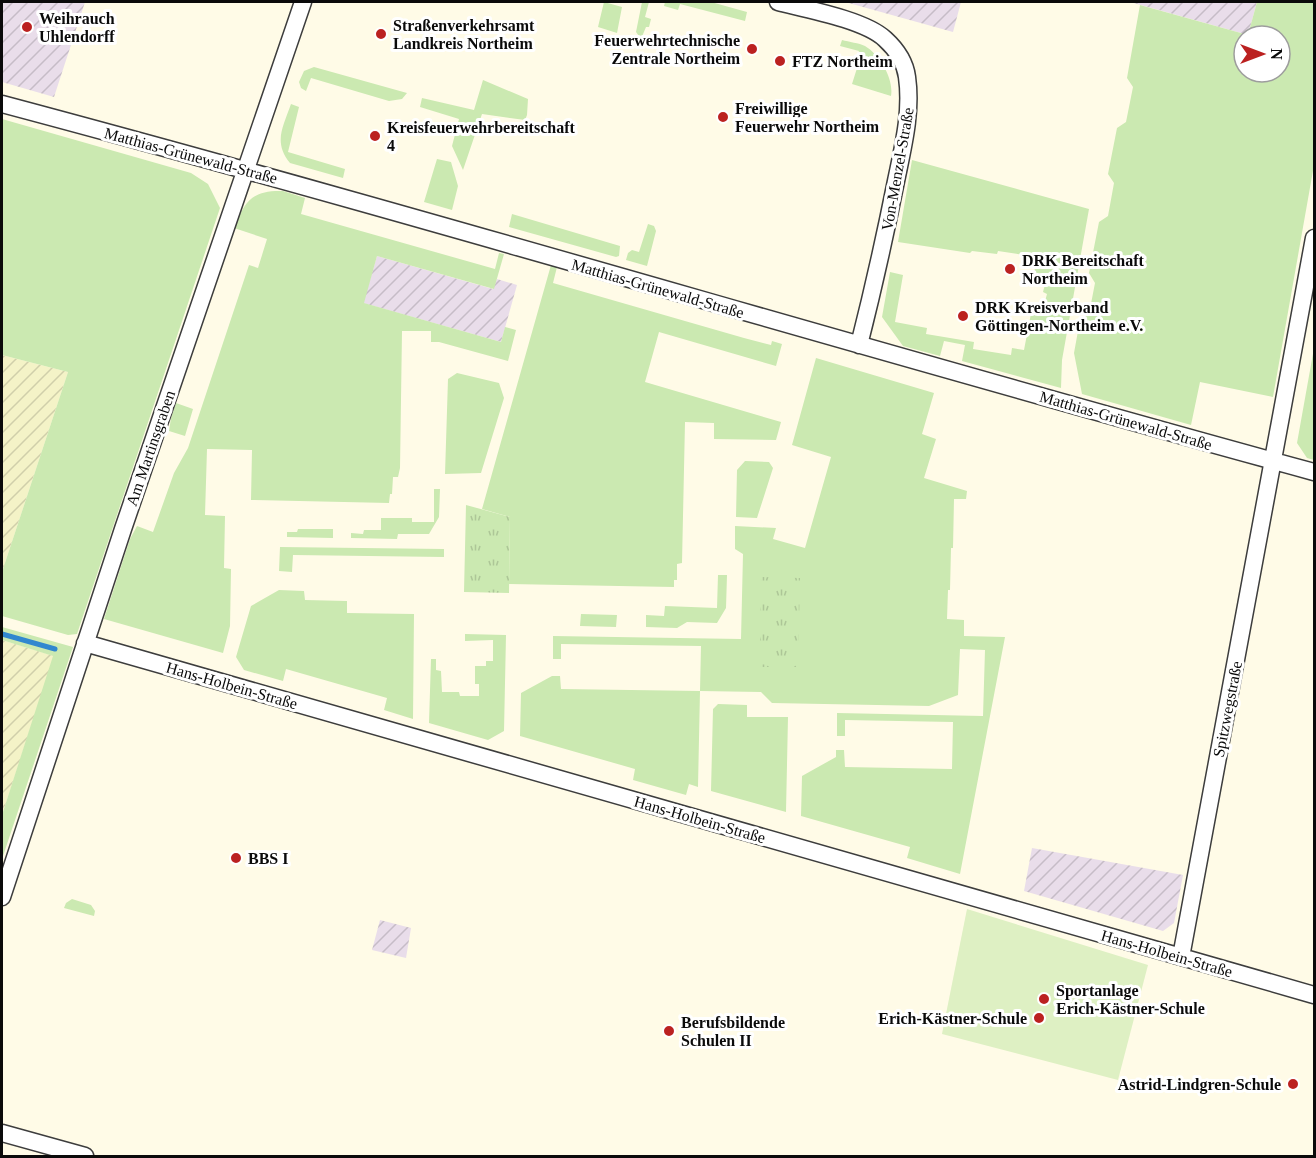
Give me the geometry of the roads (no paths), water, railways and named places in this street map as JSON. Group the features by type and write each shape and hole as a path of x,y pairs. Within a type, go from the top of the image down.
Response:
{"street":[{"name":"Am Martinsgraben","path":"2,897 244,169 303,2"},
{"name":"Von-Menzel-Straße","path":"778,2 865,26 884,37 899,54 907,75 909,104 904,139 879,265 859,345"},
{"name":"Matthias-Grünewald-Straße","path":"2,104 244,169 1314,472"},
{"name":"Spitzwegstraße","path":"1181,957 1314,238"},
{"name":"Hans-Holbein-Straße","path":"85,643 1314,995"},
{"path":"2,1133 85,1156"}],"waterway":[{"path":"2,634 55,649"}],"place":[{"name":"Weihrauch Uhlendorff","path":"27,27"},
{"name":"Straßenverkehrsamt Landkreis Northeim","path":"381,34"},
{"name":"Feuerwehrtechnische Zentrale Northeim","path":"752,49"},
{"name":"FTZ Northeim","path":"780,61"},
{"name":"Freiwillige Feuerwehr Northeim","path":"723,117"},
{"name":"Kreisfeuerwehrbereitschaft 4","path":"375,136"},
{"name":"DRK Bereitschaft Northeim","path":"1010,269"},
{"name":"DRK Kreisverband Göttingen-Northeim e.V.","path":"963,316"},
{"name":"BBS I","path":"236,858"},
{"name":"Sportanlage Erich-Kästner-Schule","path":"1044,999"},
{"name":"Erich-Kästner-Schule","path":"1039,1018"},
{"name":"Berufsbildende Schulen II","path":"669,1031"},
{"name":"Astrid-Lindgren-Schule","path":"1293,1084"}]}
